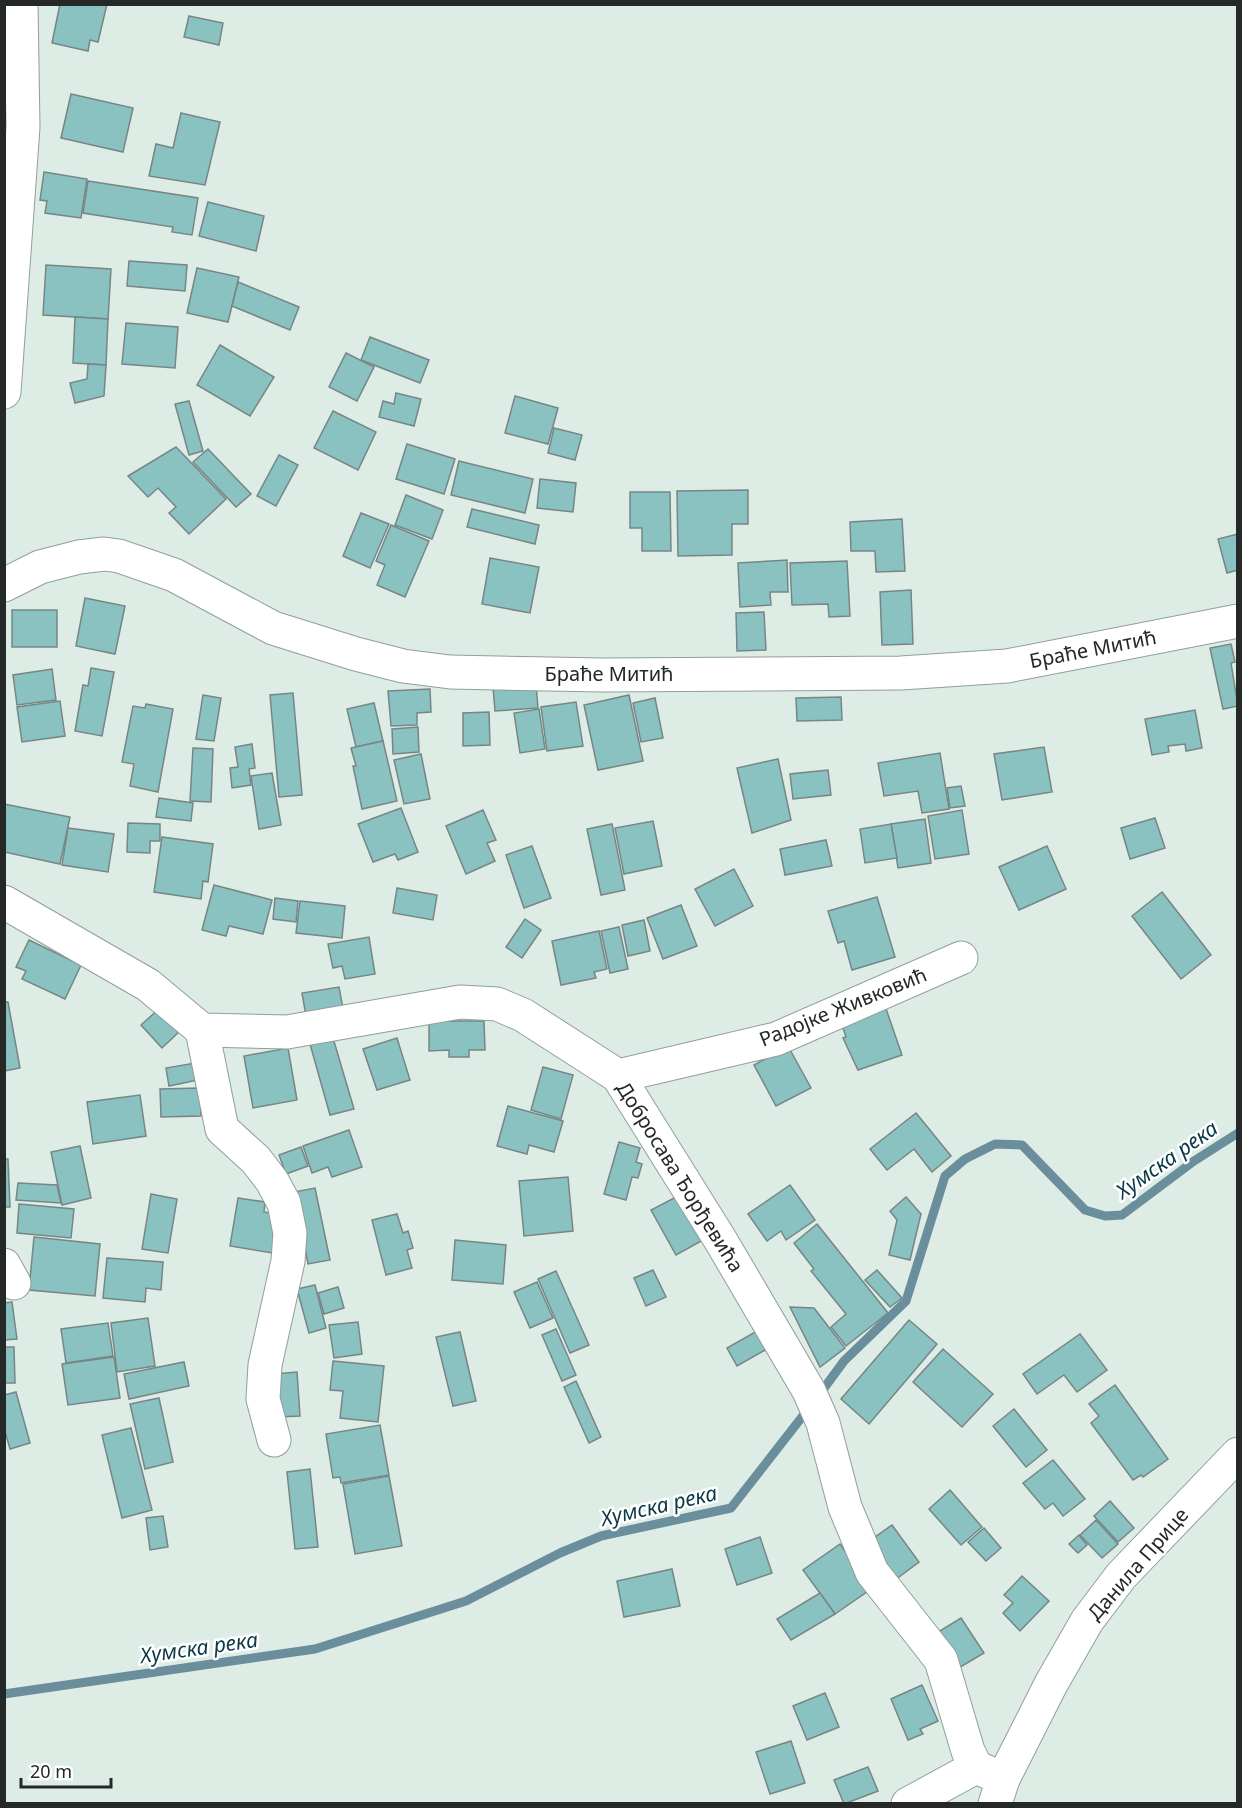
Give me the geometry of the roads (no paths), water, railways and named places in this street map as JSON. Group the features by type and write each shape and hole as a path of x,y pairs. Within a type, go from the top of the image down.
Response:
{"street":[{"path":"4,392 8,299 23,127 13,65 21,4"},
{"name":"Браће Митић","path":"4,585 40,567 79,557 104,554 119,556 174,575 273,628 403,666 450,672 901,673 1007,666 1238,621"},
{"path":"6,905 148,985 202,1030 222,1129 256,1161 272,1181 284,1203 290,1233 288,1261 265,1365 263,1399 274,1440"},
{"name":"Радојке Живковић","path":"618,1076 776,1039 961,958"},
{"name":"Добросава Ђорђевића","path":"202,1030 287,1032 460,1002 497,1004 523,1015 618,1076 721,1241 809,1391 823,1423 844,1507 873,1572 940,1660 968,1751 992,1783"},
{"name":"Данила Прице","path":"992,1783 1087,1621 1121,1576 1238,1454"},
{"path":"908,1803 992,1783"}],"waterway":[{"name":"Хумска река","path":"819,1395 844,1361 906,1301 945,1176 965,1159 995,1144 1022,1145 1085,1210 1105,1216 1122,1215 1194,1161 1238,1133"},
{"name":"Хумска река","path":"4,1694 315,1649 466,1601 560,1553 601,1536 731,1508 809,1408"}]}
